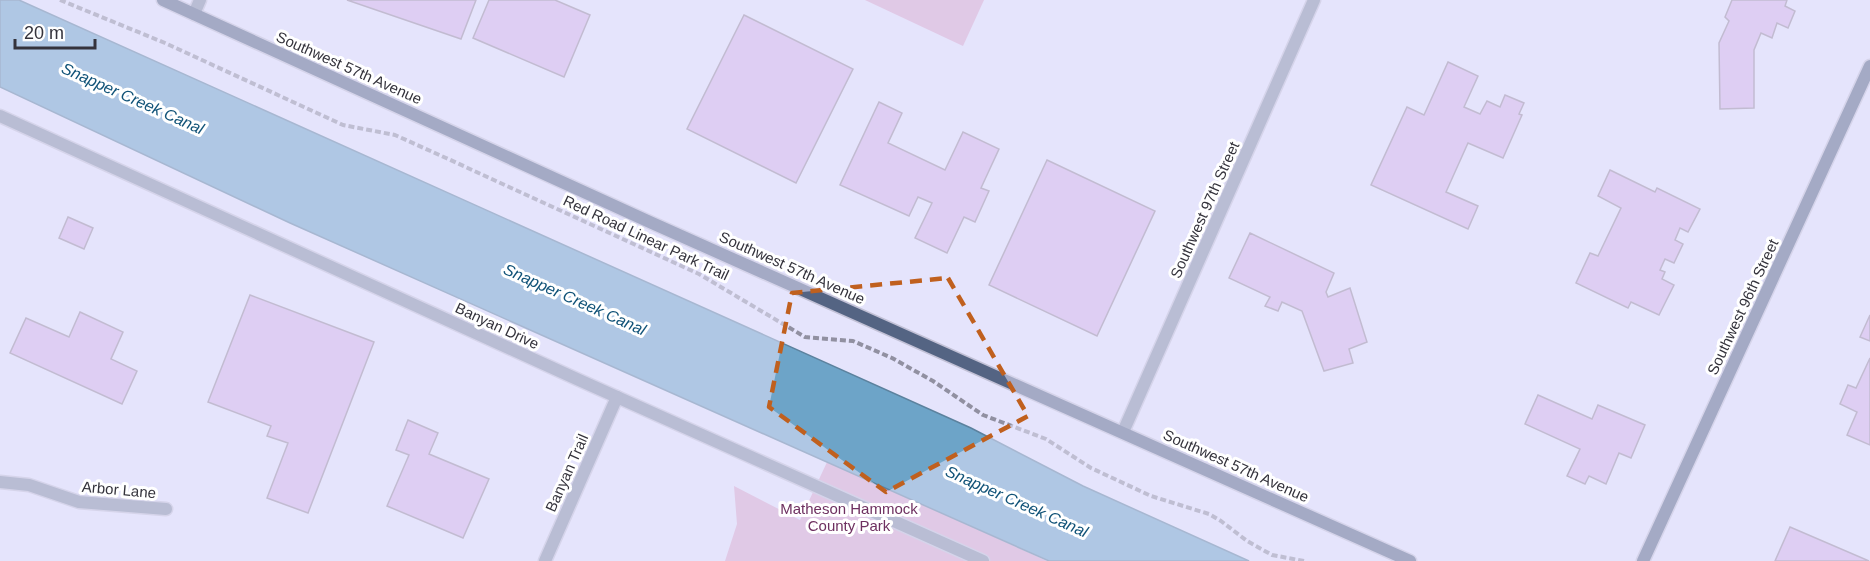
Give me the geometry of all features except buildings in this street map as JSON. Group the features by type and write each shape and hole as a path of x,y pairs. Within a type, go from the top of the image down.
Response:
{"main road":[{"name":"Southwest 57th Avenue","path":"163,0 663,227 1410,561"},
{"name":"Southwest 96th Street","path":"1643,561 1870,66"}],"street":[{"path":"194,14 200,0"},
{"name":"Southwest 97th Street","path":"1123,432 1314,0"},
{"name":"Banyan Drive","path":"0,116 982,561"},
{"name":"Banyan Trail","path":"545,561 617,397"},
{"name":"Arbor Lane","path":"0,482 29,485 79,502 165,509"}],"path":[{"name":"Red Road Linear Park Trail","path":"60,0 165,43 343,125 384,132 405,139 699,274 805,337 853,341 892,358 933,381 983,415 1046,439 1091,468 1151,496 1209,514 1247,541 1272,555 1304,561"}],"highlighted area":[{"path":"948,278 1028,416 886,492 769,407 792,293"}],"green space":[{"path":"865,0 984,0 963,46"},
{"name":"Matheson Hammock County Park","path":"828,460 1047,561 725,561 737,524 734,486 800,520"}],"water":[{"name":"Snapper Creek Canal","path":"0,0 19,0 971,428 1083,486 1249,561 1049,561 290,223 0,87"}]}
